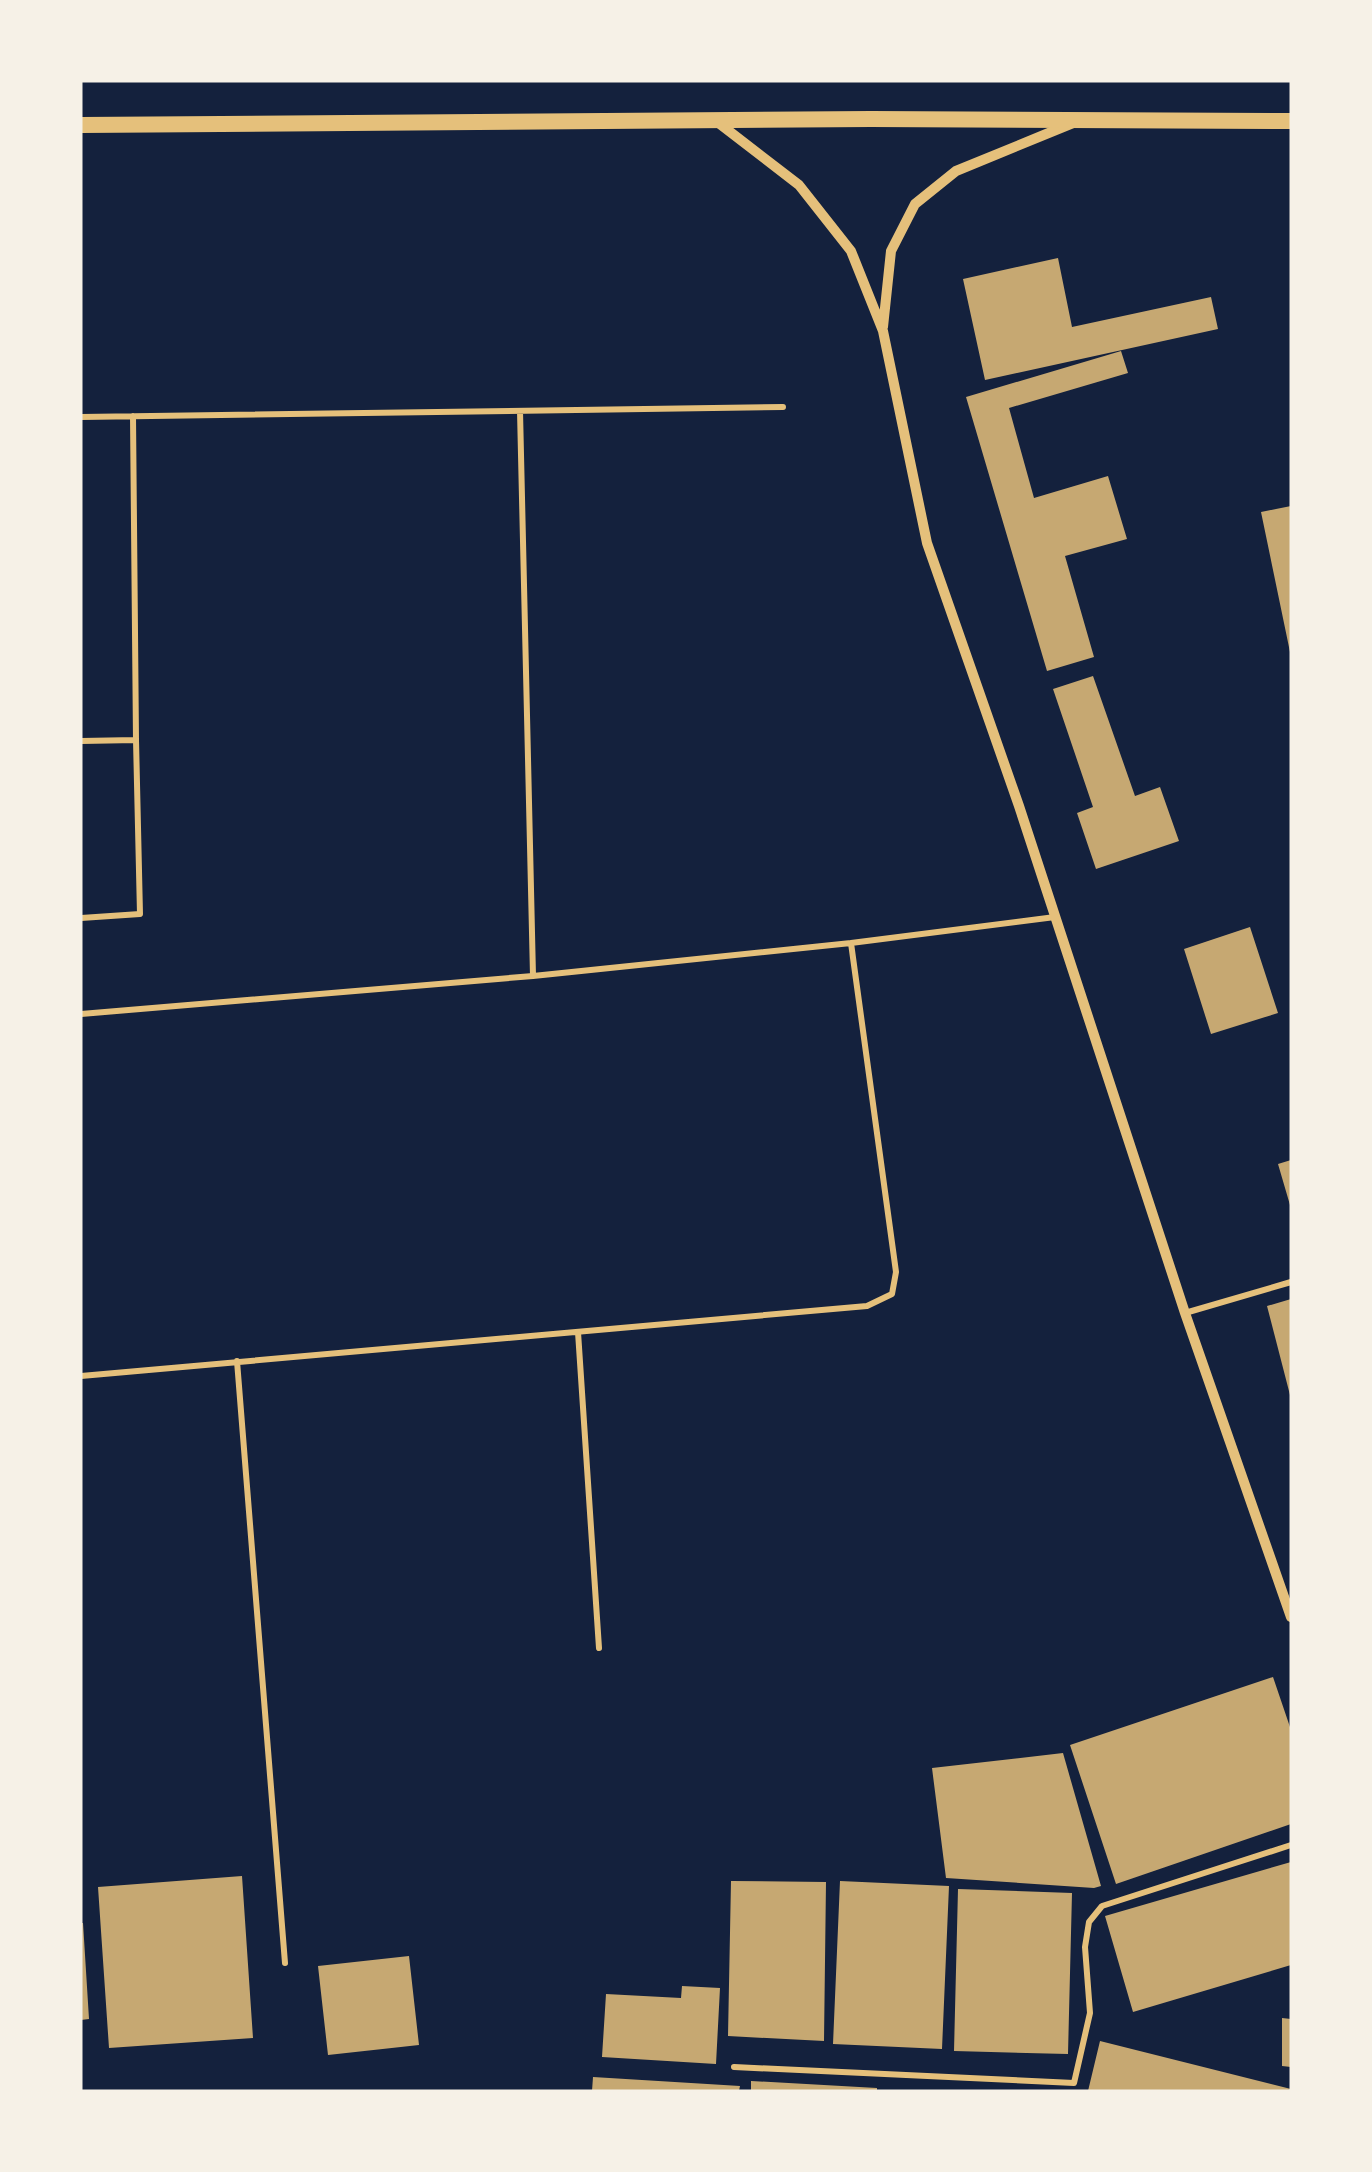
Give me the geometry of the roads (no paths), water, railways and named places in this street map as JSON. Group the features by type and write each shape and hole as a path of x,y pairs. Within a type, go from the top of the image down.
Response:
{"highway":[{"path":"81,125 714,120 1291,121"}],"street":[{"path":"714,120 799,185 851,251 883,331 927,543 1019,806 1185,1313 1291,1617"},
{"path":"883,331 891,251 915,204 956,171 1082,120"},
{"path":"81,417 783,407"},
{"path":"520,411 533,976"},
{"path":"81,918 140,914 133,416"},
{"path":"81,741 136,740"},
{"path":"81,1014 533,976 851,943 1055,917"},
{"path":"81,1376 867,1306 892,1294 896,1272 851,943"},
{"path":"1185,1313 1291,1282"},
{"path":"578,1332 599,1648"},
{"path":"237,1361 285,1963"},
{"path":"1072,2091 1090,2013 1085,1947 1089,1922 1102,1906 1291,1845"},
{"path":"734,2067 1074,2083"}]}
